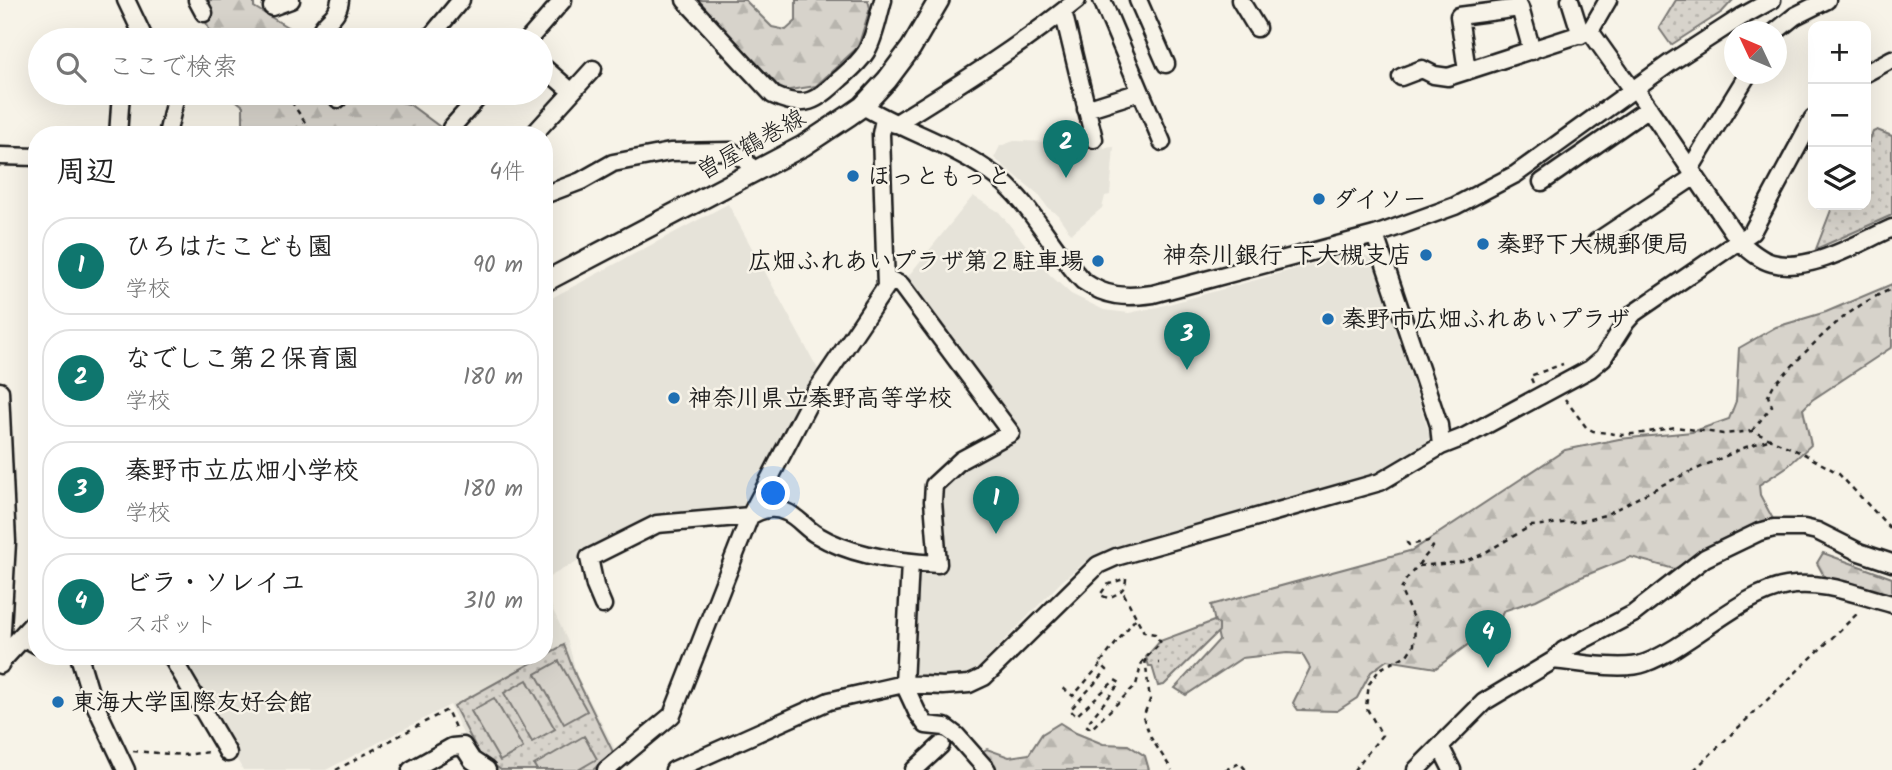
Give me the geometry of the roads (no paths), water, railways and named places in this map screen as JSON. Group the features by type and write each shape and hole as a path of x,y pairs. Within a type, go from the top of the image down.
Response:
{"main road":[{"name":"曽屋鶴巻線","path":"553,277 803,146 863,106 911,48 939,0"},
{"path":"0,661 28,642"}],"street":[{"path":"126,0 139,28"},
{"path":"272,7 291,0"},
{"path":"322,28 339,11 340,0"},
{"path":"438,28 461,0"},
{"path":"538,28 563,0"},
{"path":"685,0 773,94 788,102 803,103 820,98 860,61 867,50 883,0"},
{"path":"606,770 671,715 750,516 813,397 886,287 881,134 889,122 991,64 1035,34 1077,0"},
{"path":"1102,0 1162,142"},
{"path":"1138,0 1166,64"},
{"path":"1240,0 1257,28"},
{"path":"1570,0 1585,33 1649,108 1740,242 1754,254 1771,263 1790,265 1814,262 1892,228"},
{"path":"1401,77 1422,69 1434,75 1448,77 1585,33 1608,0"},
{"path":"1741,17 1748,0"},
{"path":"863,106 998,177 1023,204 1072,269 1096,290 1128,297 1153,294 1375,235 1455,206 1516,174 1633,89 1741,17 1772,0"},
{"path":"1787,22 1827,0"},
{"path":"1467,71 1459,16 1520,8 1532,51"},
{"path":"1063,11 1094,139"},
{"path":"1871,70 1892,60"},
{"path":"541,126 593,69"},
{"path":"553,75 572,92"},
{"path":"1596,242 1693,173 1742,84"},
{"path":"1086,109 1140,92"},
{"path":"119,126 120,105"},
{"path":"169,126 174,105"},
{"path":"453,126 468,105"},
{"path":"1542,182 1649,108"},
{"path":"674,770 829,701 904,684 943,687 969,684 984,677 1098,565 1115,557 1380,482 1441,446 1464,437 1590,369 1603,358 1634,313 1752,232 1808,127"},
{"path":"553,192 581,181 613,163 670,152 731,151 745,160 754,172"},
{"path":"0,156 28,157"},
{"path":"1375,235 1439,425 1441,446"},
{"path":"603,605 595,586 589,558 657,524 750,516 763,508 787,512 817,535 852,550 910,562 938,564 934,485 961,460 1011,433 901,285 886,278"},
{"path":"0,391 8,542 0,667"},
{"path":"1416,770 1484,702 1554,660 1564,650 1649,603 1705,558 1759,532 1774,528 1804,528 1892,563"},
{"path":"910,562 904,684 916,712 926,725 945,727 957,736 987,770"},
{"path":"1554,660 1614,666 1644,664 1758,596 1785,586 1819,584 1892,604"},
{"path":"82,665 91,696 126,770"},
{"path":"176,665 228,753"},
{"path":"914,770 942,745"},
{"path":"411,770 452,747 463,746 472,760 487,770"},
{"path":"1440,746 1452,770"}],"place":[{"name":"ほっともっと","path":"853,176"},
{"name":"なでしこ第２保育園","path":"1066,178"},
{"name":"ダイソー","path":"1319,199"},
{"name":"秦野下大槻郵便局","path":"1483,244"},
{"name":"神奈川銀行 下大槻支店","path":"1426,255"},
{"name":"広畑ふれあいプラザ第２駐車場","path":"1098,261"},
{"name":"秦野市広畑ふれあいプラザ","path":"1328,319"},
{"name":"秦野市立広畑小学校","path":"1187,370"},
{"name":"神奈川県立秦野高等学校","path":"674,398"},
{"name":"ひろはたこども園","path":"996,534"},
{"name":"ビラ・ソレイユ","path":"1488,668"},
{"name":"東海大学国際友好会館","path":"58,702"}]}
